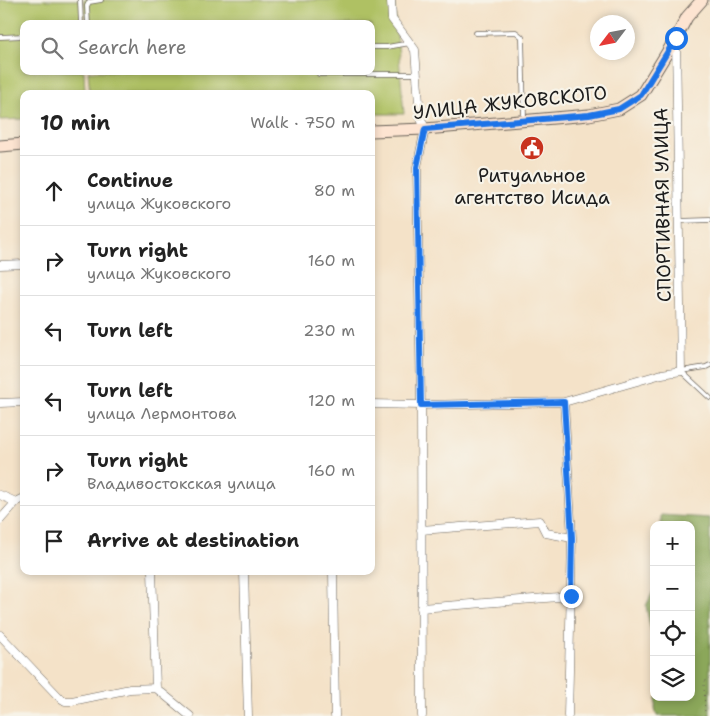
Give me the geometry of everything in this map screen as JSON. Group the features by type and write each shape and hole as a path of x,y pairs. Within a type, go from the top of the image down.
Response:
{"street":[{"path":"391,0 392,19 415,50 420,116 425,129 417,167 421,405 422,716"},
{"name":"УЛИЦА ЖУКОВСКОГО","path":"375,131 425,129 589,115 619,109 641,95 687,18 702,0"},
{"name":"СПОРТИВНАЯ УЛИЦА","path":"676,38 680,371"},
{"path":"0,146 20,144"},
{"path":"0,265 20,264"},
{"path":"375,404 564,402 662,374 680,371"},
{"path":"0,403 20,402"},
{"path":"564,402 572,538 568,716"},
{"path":"0,495 20,500"},
{"path":"0,520 20,500"},
{"path":"421,530 540,521 546,533 572,538"},
{"path":"152,575 156,688"},
{"path":"244,575 248,716"},
{"path":"332,575 335,716"},
{"path":"422,608 571,596"},
{"path":"0,635 59,697 65,700 72,701 130,689 156,688 190,716"}],"lane":[{"path":"80,0 81,20"},
{"path":"88,20 87,6 89,1 101,0"},
{"path":"476,33 516,32 522,37 524,120"},
{"path":"0,38 20,36"},
{"path":"375,47 410,43"},
{"path":"375,74 418,74"},
{"path":"678,221 710,220"},
{"path":"680,371 710,365"},
{"path":"680,371 710,398"}],"path":[{"path":"705,716 704,682 710,677"}],"green space":[{"path":"0,0 81,0 82,20 20,20 20,75 84,75 85,90 20,90 20,119 0,120"},
{"path":"84,0 394,0 404,114 375,114 375,90 90,90 88,75 375,75 375,20 86,20"},
{"path":"661,515 710,518 710,716 657,716 656,701 695,701 695,521 661,521"},
{"path":"650,598 650,626 646,606"}],"place":[{"name":"Ритуальное агентство Исида","path":"532,148"}],"route":[{"path":"571,596 572,538 564,402 421,405 417,167 421,144 425,129 589,115 619,109 641,95 676,38"}]}
